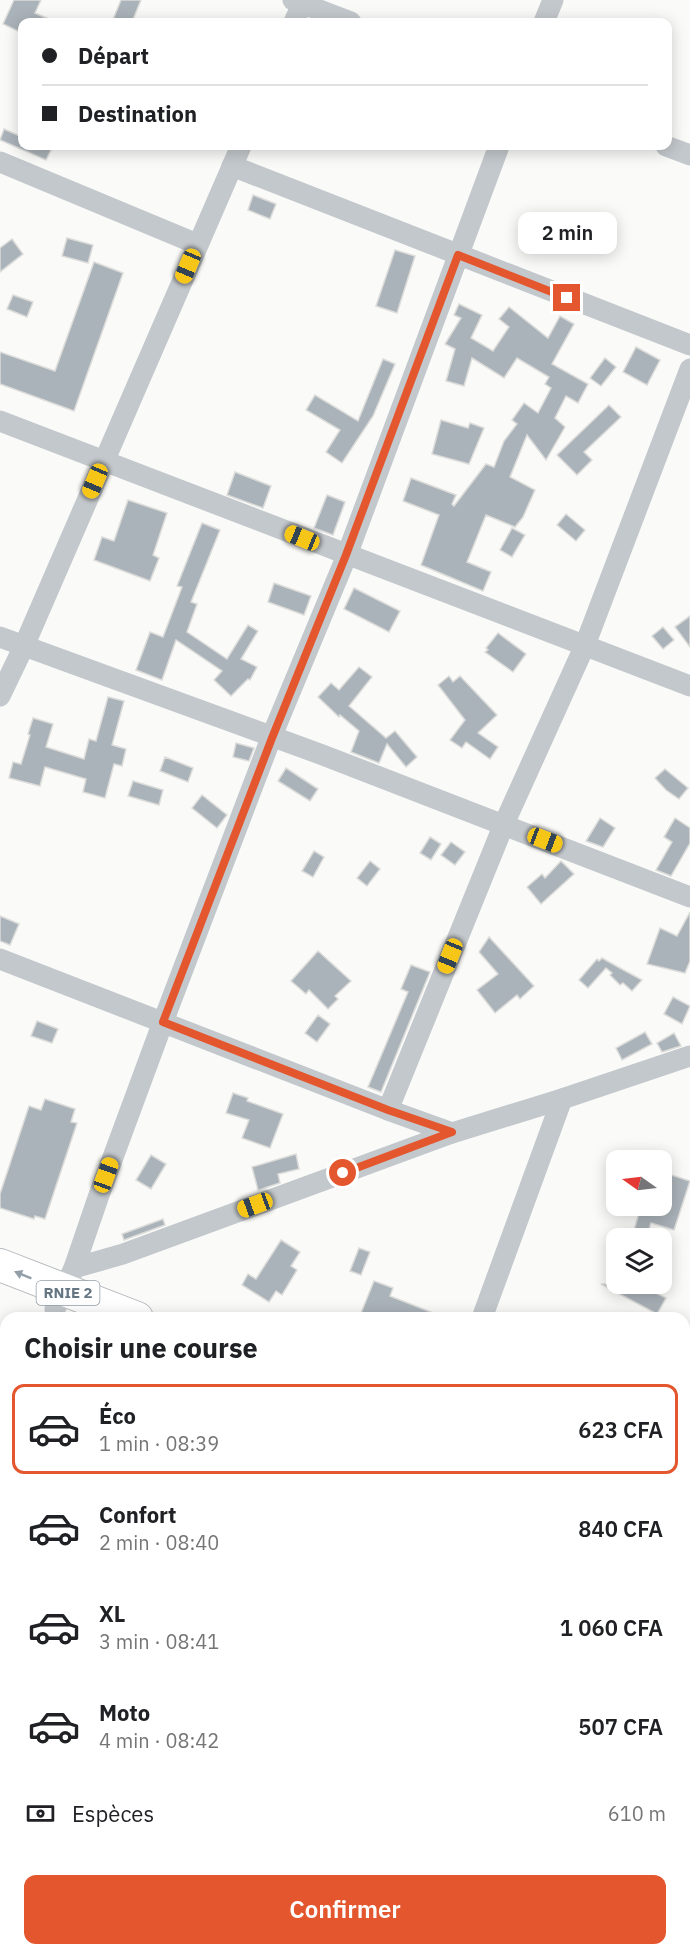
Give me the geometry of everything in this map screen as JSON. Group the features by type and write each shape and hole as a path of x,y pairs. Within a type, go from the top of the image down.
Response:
{"highway":[{"name":"RNIE 2","path":"0,1265 68,1297 117,1312"},
{"name":"RNIE 2","path":"0,1288 68,1297"}],"street":[{"path":"546,18 553,0"},
{"path":"298,6 338,18"},
{"path":"672,148 690,155"},
{"path":"0,696 24,646 239,150"},
{"path":"68,1297 99,1196 163,1022 272,738 346,555 497,150"},
{"path":"0,162 197,244"},
{"path":"232,166 690,345"},
{"path":"388,1110 504,824 585,645 690,369"},
{"path":"0,421 690,686"},
{"path":"0,637 504,824 690,897"},
{"path":"0,959 388,1110 452,1132"},
{"path":"68,1297 123,1254 452,1132 562,1099 690,1056"},
{"path":"484,1312 562,1099"}],"building":[{"path":"14,0 41,0 35,13 47,18 18,18 18,31 3,24"},
{"path":"121,0 141,0 134,18 114,18"},
{"path":"4,129 18,135 18,148 0,140"},
{"path":"23,150 51,150 46,160"},
{"path":"253,195 276,204 270,219 248,210"},
{"path":"67,238 93,245 88,263 62,256"},
{"path":"12,239 23,254 0,272 0,248"},
{"path":"395,250 415,256 397,313 376,306"},
{"path":"94,262 123,273 74,411 0,384 0,352 55,371"},
{"path":"13,295 33,302 27,317 7,309"},
{"path":"459,304 482,315 471,338 493,351 509,327 499,319 509,307 548,338 560,316 574,324 552,364 588,384 578,403 566,396 555,418 565,427 546,460 527,435 510,477 535,490 523,517 515,527 486,515 467,562 491,572 483,591 421,565 439,515 403,501 411,478 456,495 452,504 454,506 486,464 494,467 504,441 517,424 512,420 524,403 538,413 551,388 545,384 549,377 517,358 504,378 472,358 464,386 446,381 455,349 445,344 461,318 454,315"},
{"path":"636,347 660,360 647,385 623,372"},
{"path":"605,358 616,367 601,386 590,378"},
{"path":"383,359 395,364 373,416 342,463 326,452 340,430 306,410 315,395 358,421"},
{"path":"609,405 621,417 584,452 592,460 577,475 557,455"},
{"path":"441,420 468,428 470,423 484,428 469,464 432,454"},
{"path":"235,472 271,486 263,508 227,495"},
{"path":"327,495 345,502 333,535 314,528"},
{"path":"128,500 167,513 153,555 159,558 150,581 94,560 102,537 114,541"},
{"path":"566,514 585,530 576,541 557,525"},
{"path":"202,523 220,530 191,602 197,604 187,632 227,659 248,625 258,631 241,659 257,667 250,680 248,679 231,696 214,680 222,671 176,640 162,680 136,670 150,632 163,637 182,587 177,586"},
{"path":"512,528 525,535 512,557 500,550"},
{"path":"274,583 311,596 304,615 268,602"},
{"path":"354,588 400,611 389,632 344,609"},
{"path":"690,616 690,647 675,627"},
{"path":"663,627 674,640 663,649 652,636"},
{"path":"498,633 526,654 513,672 485,652"},
{"path":"359,667 372,677 349,706 386,738 395,731 417,757 406,767 387,744 379,763 351,752 359,731 340,715 339,717 318,697 331,683 339,690"},
{"path":"449,676 453,682 460,676 497,715 478,733 498,747 490,759 466,742 462,748 450,740 465,720 438,685"},
{"path":"108,697 124,701 112,745 126,749 122,766 114,764 105,798 83,792 86,779 45,767 40,786 9,778 13,762 21,764 33,718 53,724 46,747 84,759 89,739 96,741"},
{"path":"236,743 254,748 249,761 233,757"},
{"path":"165,757 193,768 188,782 160,771"},
{"path":"286,768 318,789 310,801 278,781"},
{"path":"665,769 688,788 679,799 655,778"},
{"path":"133,781 163,790 159,805 128,796"},
{"path":"202,795 227,815 217,828 192,808"},
{"path":"600,818 615,828 603,847 586,841"},
{"path":"675,818 690,828 690,843 671,876 656,870 672,842 664,837"},
{"path":"430,837 441,844 431,860 420,853"},
{"path":"451,842 465,852 455,865 441,855"},
{"path":"314,851 324,857 313,877 302,871"},
{"path":"370,861 380,869 367,886 357,878"},
{"path":"561,861 574,874 541,904 527,887 542,874 545,878"},
{"path":"690,912 690,961 685,973 647,964 660,928 677,936"},
{"path":"0,916 19,924 10,945 0,941"},
{"path":"489,937 534,986 520,999 517,995 495,1013 477,990 498,974 479,952"},
{"path":"318,951 351,981 335,996 338,999 328,1009 309,990 306,994 291,981"},
{"path":"602,958 642,980 632,991 623,983 620,985 606,968 588,988 579,980 597,959 599,961"},
{"path":"411,965 430,972 381,1092 368,1087 408,992 401,989"},
{"path":"673,997 690,1006 682,1024 664,1014"},
{"path":"318,1015 330,1024 317,1042 305,1033"},
{"path":"37,1021 58,1029 52,1043 31,1036"},
{"path":"645,1032 652,1044 622,1060 616,1048"},
{"path":"674,1033 681,1046 662,1052 657,1043"},
{"path":"233,1093 248,1098 247,1101 283,1114 270,1148 242,1138 249,1120 226,1113"},
{"path":"45,1099 75,1109 71,1122 77,1123 45,1219 35,1216 34,1219 0,1208 0,1194 29,1106 41,1110"},
{"path":"296,1154 299,1169 278,1174 280,1183 258,1190 252,1167"},
{"path":"151,1155 166,1164 151,1189 136,1180"},
{"path":"672,1175 690,1181 674,1230 651,1223 650,1228 635,1228 638,1216 672,1216"},
{"path":"163,1219 165,1225 124,1240 122,1234"},
{"path":"281,1240 300,1252 291,1266 297,1270 282,1295 276,1291 269,1302 242,1285 248,1274 256,1279"},
{"path":"359,1248 370,1252 361,1275 350,1271"},
{"path":"374,1281 393,1288 390,1296 431,1312 361,1312"},
{"path":"620,1294 658,1294 666,1298 658,1312 653,1312"}],"route":[{"path":"343,1173 452,1132 388,1110 163,1022 272,738 346,555 458,255 567,298"}]}
